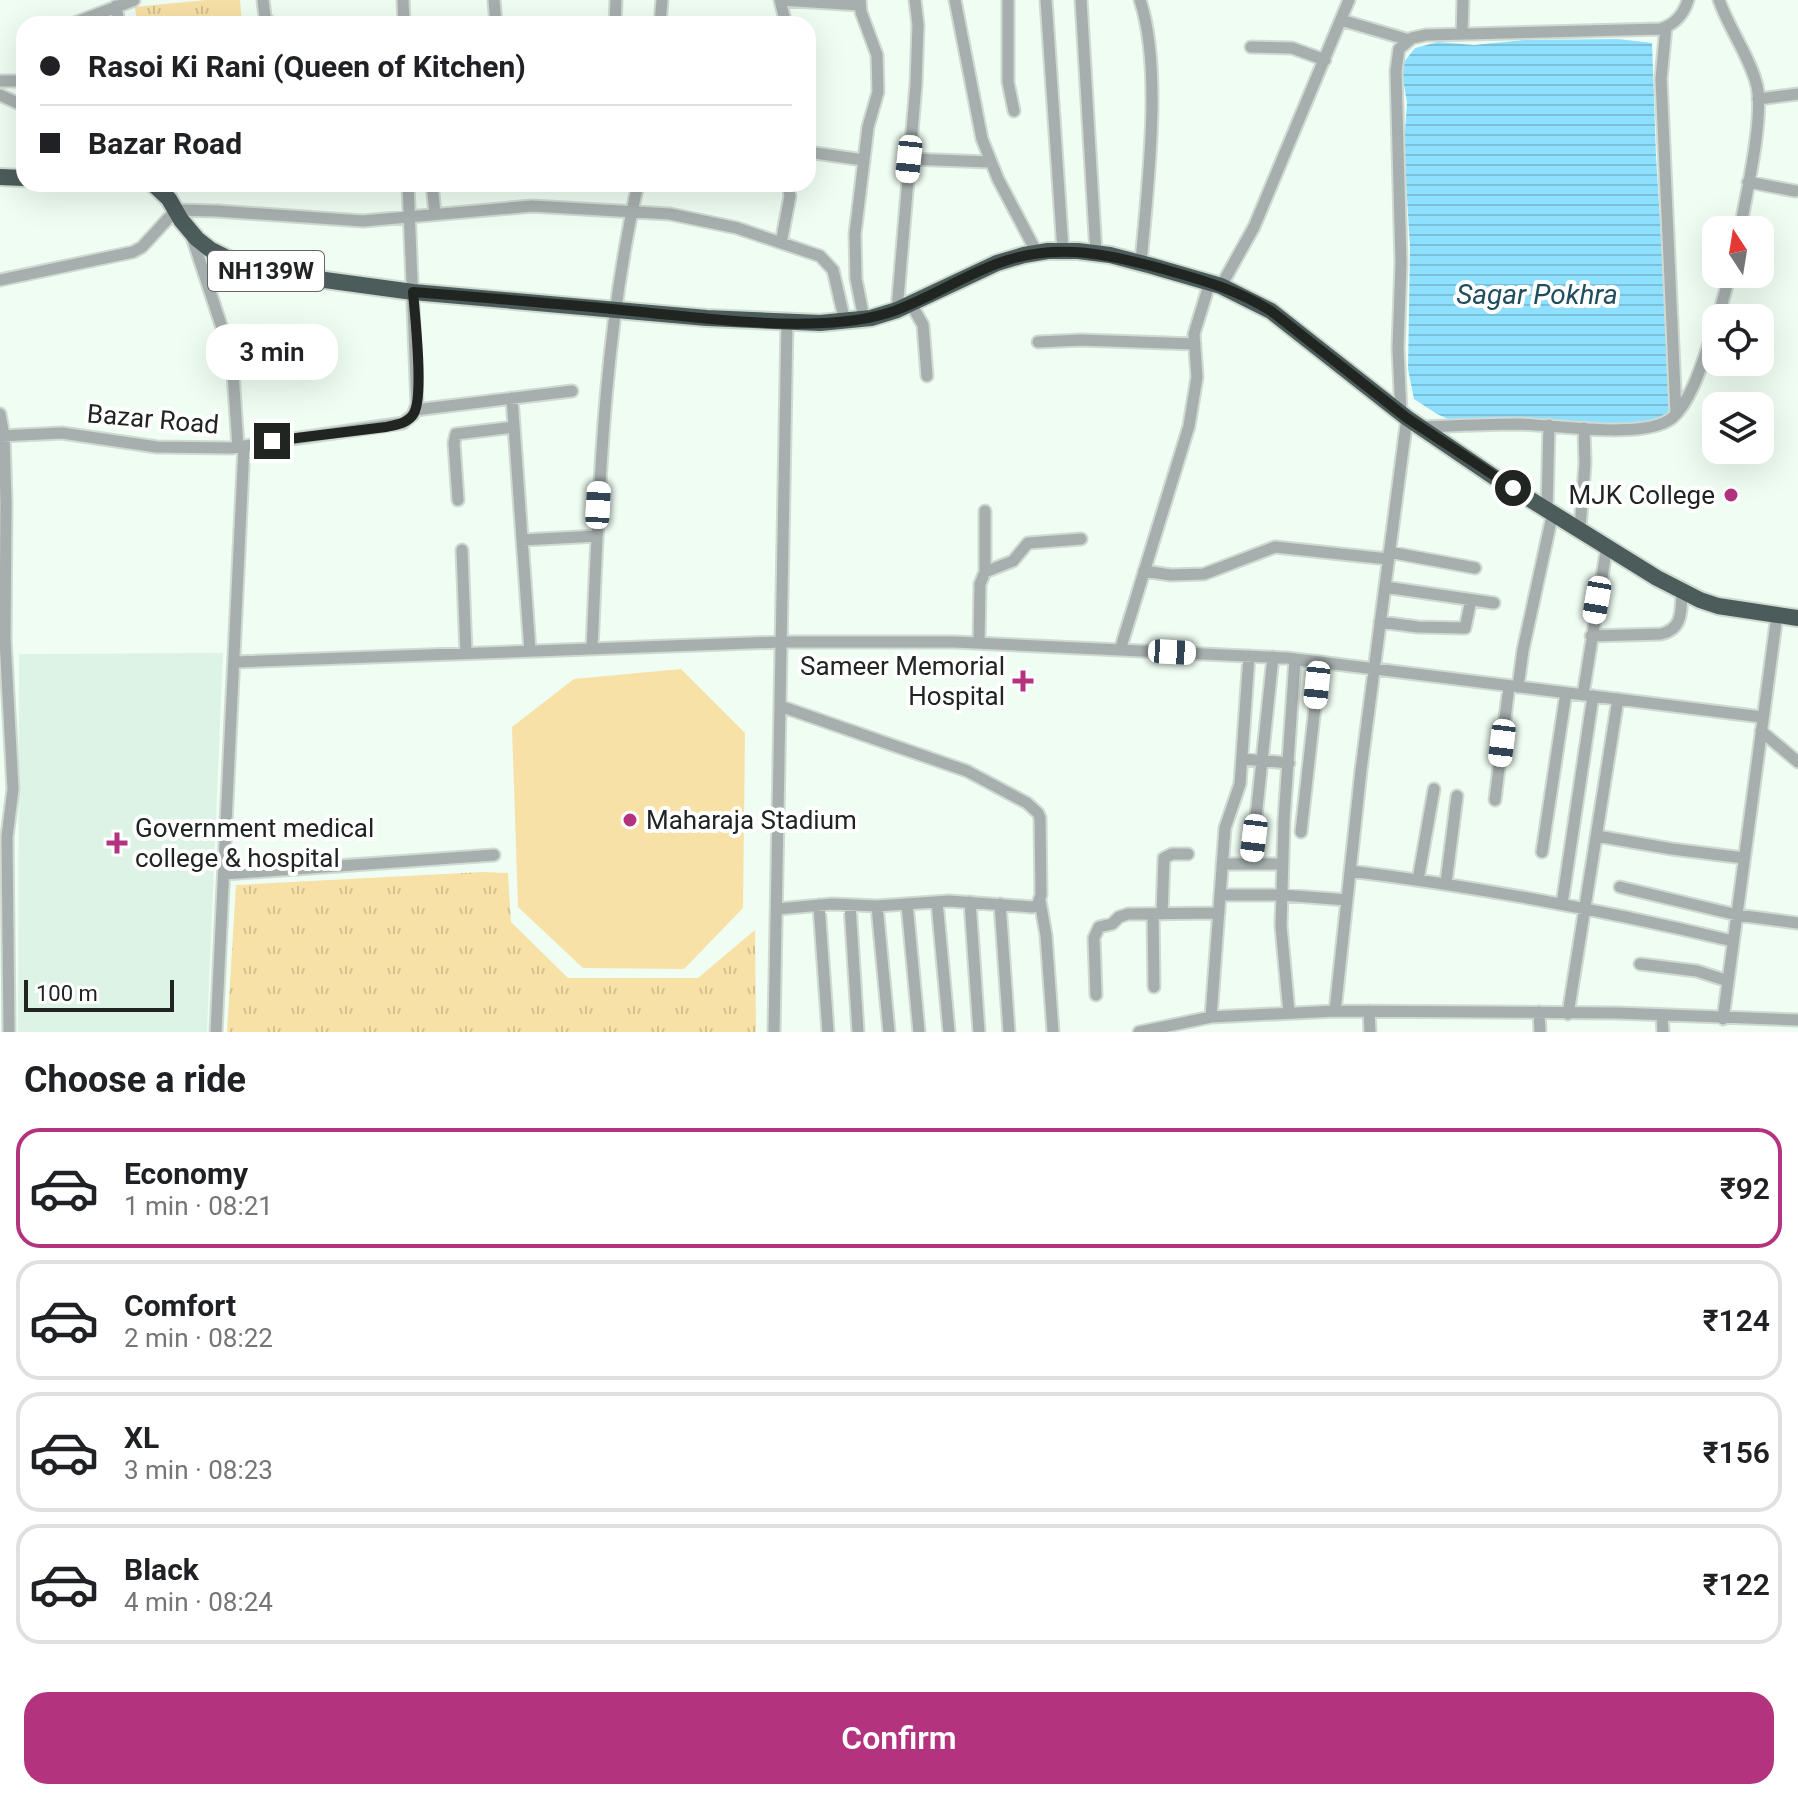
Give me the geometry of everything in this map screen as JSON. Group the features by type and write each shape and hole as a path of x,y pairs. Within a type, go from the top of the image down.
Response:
{"highway":[{"name":"NH139W","path":"163,192 189,229 211,250 266,272 413,292 787,323 864,319 904,307 997,263 1037,253 1096,253 1141,263 1216,284 1271,311 1410,419 1494,477 1682,592 1718,606 1798,618"}],"street":[{"path":"92,16 134,0"},
{"path":"780,0 860,2 877,55 878,92 863,160 854,260 864,319"},
{"path":"915,0 918,25 916,84 909,159 904,307 923,325 927,376"},
{"path":"955,0 982,139 990,162 1037,253"},
{"path":"1008,0 1008,82 1014,111"},
{"path":"1046,0 1063,251"},
{"path":"1081,0 1096,253"},
{"path":"1140,0 1151,88 1141,263"},
{"path":"1120,650 1189,426 1197,377 1196,326 1216,284 1254,227 1348,0"},
{"path":"1462,34 1463,0"},
{"path":"1335,1011 1374,669 1410,419 1398,348 1401,263 1396,71 1399,49 1409,40 1426,35 1666,27 1681,14 1688,0"},
{"path":"1719,0 1752,73 1758,99 1742,216"},
{"path":"116,6 118,16"},
{"path":"1341,20 1409,40"},
{"path":"1666,27 1661,79 1676,414"},
{"path":"1251,47 1292,48 1325,60"},
{"path":"1758,99 1798,94"},
{"path":"816,153 863,160"},
{"path":"909,159 990,162"},
{"path":"1748,182 1795,191"},
{"path":"408,192 418,376 415,410"},
{"path":"433,192 435,214"},
{"path":"592,649 600,474 614,309 636,192"},
{"path":"781,243 789,192"},
{"path":"0,280 133,252 142,247 176,210 363,221 532,206 632,210 712,223 820,256 829,262 837,280 845,322"},
{"path":"189,229 232,358 241,446 235,662 216,1032"},
{"path":"774,1032 787,323"},
{"path":"1038,342 1195,344"},
{"path":"1410,419 1584,428 1652,427 1669,421 1676,414 1702,361"},
{"name":"Bazar Road","path":"2,436 62,433 157,447 241,446 394,425 403,423 415,410 572,391"},
{"path":"512,398 530,651"},
{"path":"0,414 6,503 5,639 13,789 4,862 9,1032"},
{"path":"1495,800 1514,686 1550,510 1549,425"},
{"path":"458,500 456,434 514,427"},
{"path":"1580,528 1585,464 1584,428"},
{"path":"979,643 980,584 985,572 985,511"},
{"path":"522,540 597,536"},
{"path":"985,572 1013,561 1028,543 1081,539"},
{"path":"1562,904 1588,696 1591,636 1607,546"},
{"path":"1144,571 1171,575 1204,574 1275,547 1389,556 1475,568"},
{"path":"462,550 466,653"},
{"path":"1385,587 1494,603"},
{"path":"1591,636 1672,631 1679,622 1682,592"},
{"path":"1380,622 1461,629 1467,624 1471,600"},
{"path":"1723,1019 1777,615"},
{"path":"235,662 902,640 1273,657 1762,717"},
{"path":"1211,1017 1226,822 1240,784 1249,656"},
{"path":"1251,864 1273,657"},
{"path":"1289,1013 1281,926 1295,659"},
{"path":"1301,832 1320,662"},
{"path":"1542,852 1566,693"},
{"path":"1568,1014 1618,699"},
{"path":"780,706 967,771 1027,803 1038,813 1040,901 1053,1032"},
{"path":"1761,731 1798,762"},
{"path":"1243,759 1289,763"},
{"path":"1418,880 1434,789"},
{"path":"1446,883 1457,796"},
{"path":"0,826 7,837"},
{"path":"1597,836 1744,858"},
{"path":"1154,987 1164,858 1172,854 1188,854"},
{"path":"224,874 494,855"},
{"path":"1222,864 1283,864"},
{"path":"1350,871 1446,883 1585,908 1733,941"},
{"path":"1620,887 1737,915 1798,923"},
{"path":"1220,895 1282,895 1347,900"},
{"path":"777,909 937,902 1032,907 1040,901"},
{"path":"937,902 949,1032"},
{"path":"970,902 979,1032"},
{"path":"907,904 919,1032"},
{"path":"1000,904 1009,1032"},
{"path":"819,905 828,1032"},
{"path":"850,905 858,1032"},
{"path":"877,906 889,1032"},
{"path":"1096,995 1095,930 1112,924 1123,915 1219,913"},
{"path":"1640,964 1697,971 1728,981"},
{"path":"1139,1032 1182,1027 1211,1017 1335,1011 1539,1012 1798,1020"},
{"path":"1369,1011 1370,1032"},
{"path":"1539,1012 1540,1032"},
{"path":"1662,1015 1663,1032"}],"shaded area":[{"name":"Government medical college & hospital","path":"223,653 207,1032 18,1032 19,654"}],"green space":[{"path":"240,0 241,16 136,16 135,7"},
{"name":"Maharaja Stadium","path":"681,669 745,733 743,908 684,969 583,968 518,907 512,727 574,679"},
{"path":"508,873 511,922 568,978 698,978 755,930 756,1032 227,1032 236,885"}],"water":[{"name":"Sagar Pokhra","path":"1618,39 1652,43 1670,382 1669,414 1649,423 1611,427 1455,422 1437,414 1414,399 1408,369 1410,248 1404,146 1407,103 1401,66 1415,48 1438,42 1474,45 1524,40"}],"place":[{"name":"MJK College","path":"1731,495"},
{"name":"Sameer Memorial Hospital","path":"1023,681"},
{"name":"Maharaja Stadium","path":"630,820"},
{"name":"Government medical college & hospital","path":"117,843"}],"route":[{"path":"272,441 386,427 403,423 413,415 417,404 418,376 413,292 707,318 787,323 845,322 897,310 997,263 1048,251 1078,251 1110,255 1152,266 1221,286 1252,299 1407,418 1513,488"}]}
